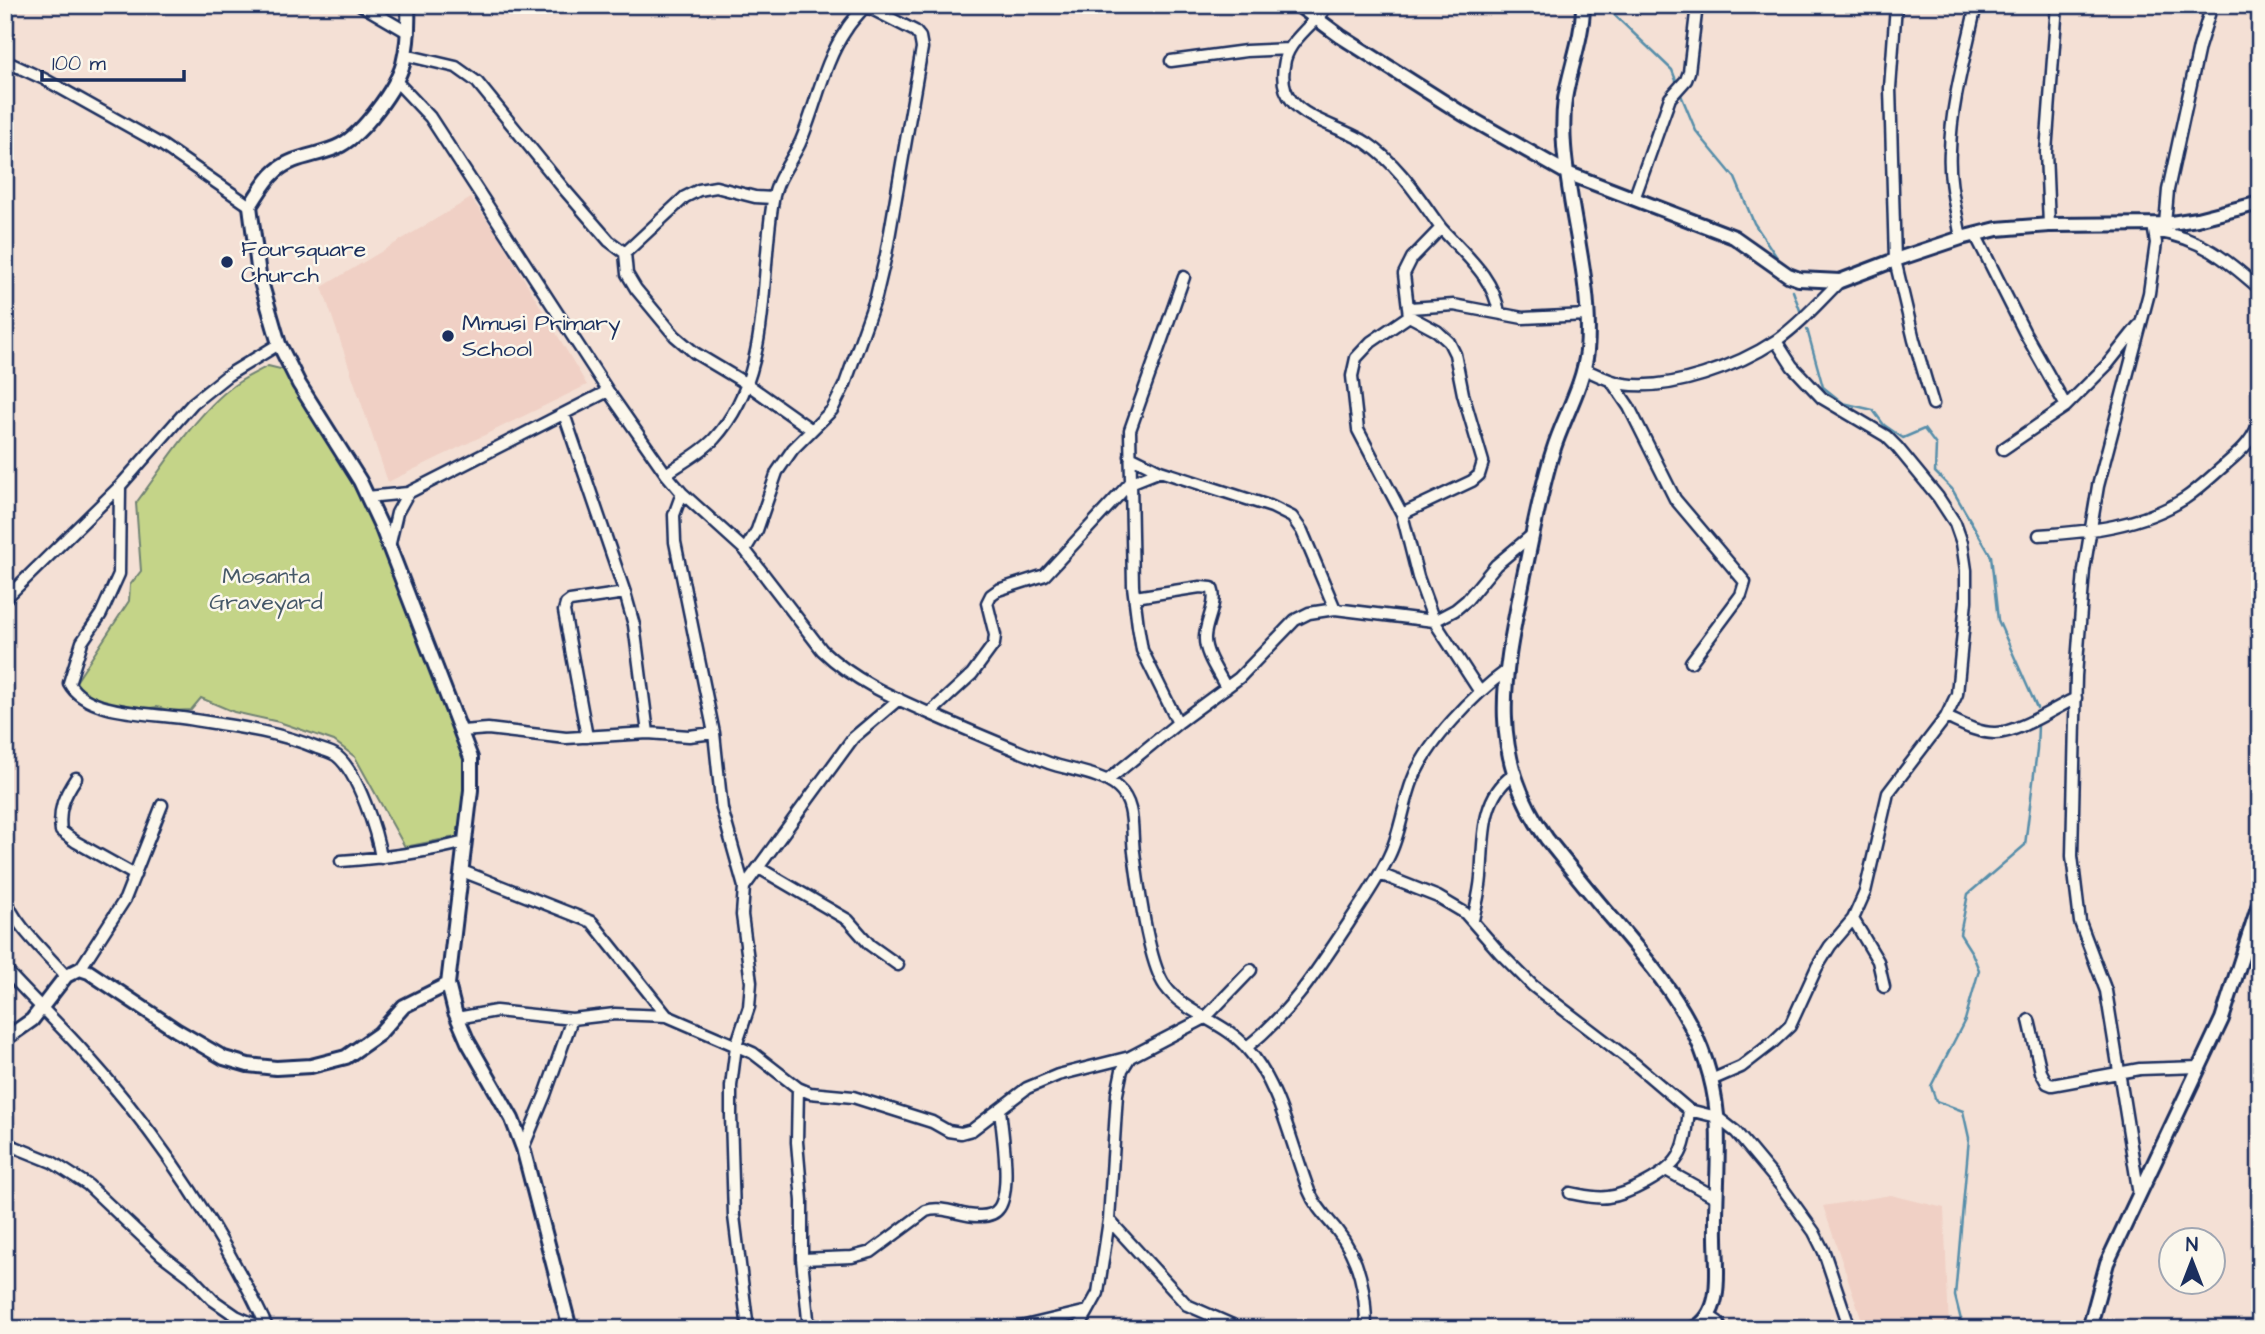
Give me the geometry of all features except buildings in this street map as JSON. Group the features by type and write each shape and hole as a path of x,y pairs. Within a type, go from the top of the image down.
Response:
{"street":[{"path":"360,5 409,33"},
{"path":"408,5 409,33 405,55 395,80 378,108 351,139 327,151 289,163 276,171 250,206 258,275 279,344 299,384 355,472 367,497 471,758 471,790 448,984 457,1018 512,1119 523,1148 570,1329"},
{"path":"1298,5 1463,114 1567,173 1734,237 1793,277 1840,281 1961,238 1997,229 2049,225 2158,227 2260,203"},
{"path":"1328,5 1289,49 1283,76 1284,88 1294,104 1309,114 1349,132 1384,155 1396,167 1441,229 1484,274 1498,304 1499,313"},
{"path":"1583,5 1580,36 1565,99 1564,146 1588,332 1584,369 1553,449 1533,534 1506,671 1506,738 1513,775 1525,806 1547,839 1658,973 1696,1032 1711,1080 1717,1117 1716,1285 1709,1316 1705,1322 1693,1329"},
{"path":"1634,199 1670,98 1686,80 1689,72 1697,5"},
{"path":"1896,5 1890,88 1895,260 1933,404"},
{"path":"1961,238 1951,180 1950,152 1956,99 1976,5"},
{"path":"2049,225 2046,152 2057,5"},
{"path":"2139,1196 2106,991 2080,922 2073,878 2076,698 2084,570 2098,486 2141,323 2158,227 2199,47 2212,5"},
{"path":"666,474 713,440 733,412 747,384 761,330 773,198 784,169 799,145 845,30 866,6 915,31 920,37 922,48 886,255 876,297 845,384 832,410 793,449 777,472 757,530 745,550"},
{"path":"1171,61 1289,49"},
{"path":"405,55 456,67 477,82 564,189 610,241 625,253 627,274 675,337 812,430"},
{"path":"5,61 44,79 162,145 250,206"},
{"path":"395,80 430,117 608,391 666,474 682,493 745,550 822,650 837,665 856,678 899,699 1001,745 1071,771 1108,780 1126,796 1132,813 1134,852 1153,964 1165,987 1183,1003 1247,1047 1277,1099 1310,1194 1353,1256 1364,1291 1366,1329"},
{"path":"625,253 678,203 699,190 716,187 755,197 773,198"},
{"path":"2158,227 2188,238 2223,258 2260,289"},
{"path":"1402,514 1472,481 1479,475 1483,462 1463,394 1455,354 1449,342 1410,312 1405,281 1406,268 1412,258 1441,229"},
{"path":"1975,234 2025,333 2066,406"},
{"path":"1178,723 1142,650 1135,597 1130,430 1184,277"},
{"path":"1584,369 1612,382 1649,385 1690,379 1734,362 1776,341 1840,281"},
{"path":"1480,692 1434,621 1418,577 1402,514 1358,430 1352,367 1362,350 1410,312 1454,305 1523,318 1587,315"},
{"path":"2003,449 2066,406 2107,365 2141,323"},
{"path":"1711,1080 1741,1067 1790,1026 1817,967 1830,946 1853,919 1865,892 1888,793 1946,717 1957,694 1966,601 1966,570 1962,543 1955,523 1943,504 1886,436 1822,398 1792,366 1776,341"},
{"path":"5,599 120,486 192,403 228,375 279,344"},
{"path":"1612,382 1629,407 1675,499 1745,582 1741,595 1691,662"},
{"path":"367,497 408,493 608,391"},
{"path":"564,414 625,593 639,654 648,733"},
{"path":"2039,535 2089,532 2147,515 2183,499 2247,444 2256,433 2260,418"},
{"path":"1130,456 1160,471 1272,507 1292,517 1302,531 1335,609"},
{"path":"930,713 972,674 994,644 995,635 987,603 991,595 1045,575 1130,483 1160,471"},
{"path":"120,486 119,574 101,614 77,654 69,683 74,692 110,708 179,717 298,740 337,756 353,779 368,810 377,834 381,858"},
{"path":"389,547 397,513 408,493"},
{"path":"682,493 674,515 675,542 714,733 722,809 744,887 742,915 751,982 749,1007 736,1046 731,1086 734,1216 748,1329"},
{"path":"1108,780 1239,678 1296,621 1309,613 1335,609 1434,621 1467,600 1496,565 1533,534"},
{"path":"1135,597 1200,587 1212,588 1214,594 1205,644 1226,688"},
{"path":"587,737 564,611 570,601 625,593"},
{"path":"1247,1047 1284,1015 1380,874 1391,853 1420,763 1480,692 1506,671"},
{"path":"1946,717 1981,731 1997,734 2076,698"},
{"path":"744,887 853,738 899,699"},
{"path":"462,731 488,729 566,738 648,733 689,736 714,733"},
{"path":"1472,920 1481,878 1483,839 1489,809 1501,783 1513,775"},
{"path":"76,778 61,806 61,831 135,875"},
{"path":"5,1039 32,1020 66,976 80,969 120,908 162,806"},
{"path":"341,861 381,858 465,842"},
{"path":"759,868 848,920 870,945 898,965"},
{"path":"462,870 592,922 667,1016"},
{"path":"1380,874 1438,897 1472,920 1533,986 1615,1048 1689,1110 1717,1117 1745,1143 1814,1231 1824,1252 1850,1329"},
{"path":"2088,1329 2106,1263 2222,1019 2260,901"},
{"path":"6,902 66,976"},
{"path":"1853,919 1872,948 1882,972 1884,986"},
{"path":"2246,947 2260,953"},
{"path":"5,969 82,1049 158,1142 228,1249 267,1329"},
{"path":"80,969 89,972 224,1059 276,1068 311,1066 346,1057 379,1034 404,1006 448,984"},
{"path":"457,1018 496,1011 572,1019 615,1014 667,1016 753,1053 798,1088 810,1093 864,1100 932,1122 948,1131 961,1133 972,1130 1027,1088 1058,1075 1130,1057 1205,1018 1251,971"},
{"path":"523,1148 545,1096 572,1019"},
{"path":"2029,1020 2041,1072 2047,1083 2059,1085 2119,1072 2153,1068 2199,1068"},
{"path":"1078,1329 1098,1293 1109,1220 1117,1094 1122,1070 1130,1057"},
{"path":"798,1088 797,1142 802,1201 802,1259 809,1329"},
{"path":"802,1259 852,1257 871,1252 926,1211 936,1208 979,1216 994,1213 1001,1205 1005,1181 1000,1109"},
{"path":"1570,1193 1608,1197 1629,1190 1667,1170 1683,1149 1689,1110"},
{"path":"5,1143 52,1162 89,1185 213,1300 236,1316 267,1329"},
{"path":"1667,1170 1715,1197"},
{"path":"1109,1220 1187,1305 1242,1329"},
{"path":"1012,1329 1088,1311"},
{"path":"1709,1316 1718,1322 1721,1329"}],"shaded area":[{"name":"Mmusi Primary School","path":"471,198 498,235 587,385 388,482 322,287"},
{"path":"1891,1195 1944,1208 1949,1329 1865,1329 1823,1206"}],"green space":[{"name":"Mosanta Graveyard","path":"268,366 293,372 351,470 376,524 466,754 460,836 405,847 355,757 334,741 279,722 234,712 201,698 191,710 172,711 157,707 128,711 72,688 129,601 130,585 141,571 136,503 210,406 239,382"}],"waterway":[{"path":"1604,5 1672,70 1677,83"},
{"path":"1681,95 1696,131 1735,178 1754,223 1782,265"},
{"path":"1793,291 1801,313"},
{"path":"1807,329 1823,387 1843,403 1873,410 1884,425 1903,438 1924,429 1936,445 1935,472 1952,489 1991,556 1998,620 2037,708"},
{"path":"1970,1329 1961,1320 1955,1296 1969,1138 1963,1111 1936,1101 1931,1086 1965,1020 1979,970 1960,934 1968,894 2025,845 2038,725"}],"place":[{"name":"Foursquare Church","path":"227,262"},
{"name":"Mmusi Primary School","path":"448,336"}]}
